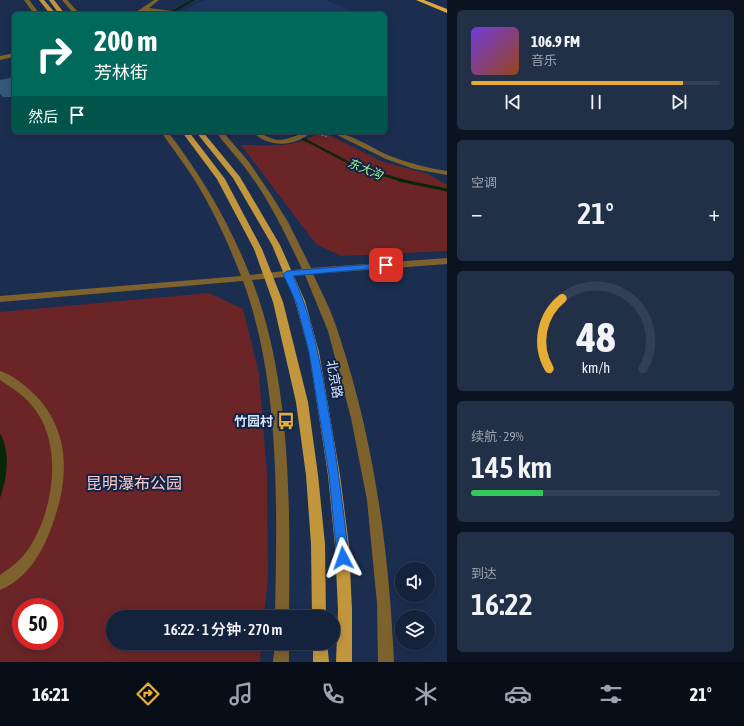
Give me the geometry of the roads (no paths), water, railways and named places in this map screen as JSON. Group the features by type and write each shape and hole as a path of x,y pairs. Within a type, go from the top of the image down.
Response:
{"highway":[{"path":"419,0 447,10"},
{"path":"431,0 447,7"}],"main road":[{"path":"41,0 50,12"},
{"path":"51,0 60,12"},
{"path":"187,134 221,179 258,249 278,302 302,402 312,475 318,544 319,610"},
{"name":"北京路","path":"201,134 236,177 276,245 300,302 314,352 334,475 342,546 345,610 344,662"},
{"path":"320,650 321,662"}],"street":[{"path":"26,0 35,12"},
{"path":"64,0 75,12"},
{"path":"139,12 157,0"},
{"path":"144,9 169,11"},
{"path":"0,58 12,55"},
{"path":"166,134 205,188 229,235 246,278 266,340 281,451 284,542 282,610"},
{"path":"221,134 246,164 284,222 308,272 332,331 358,425 373,500 384,604 386,662"},
{"path":"258,134 263,139 275,142 294,139 304,134"},
{"path":"338,134 393,161 430,171 447,173"},
{"path":"0,299 447,261"},
{"path":"0,375 28,394 44,412 54,435 59,461 57,492 53,509 38,544 27,562 0,583"},
{"path":"281,662 282,650"}],"waterway":[{"name":"东大沟","path":"172,12 193,0"},
{"name":"东大沟","path":"294,134 357,167 404,181"},
{"name":"东大沟","path":"399,180 447,190"}],"place":[{"name":"竹园村","path":"286,421"}],"park label":[{"name":"昆明瀑布公园","path":"134,483"}]}
